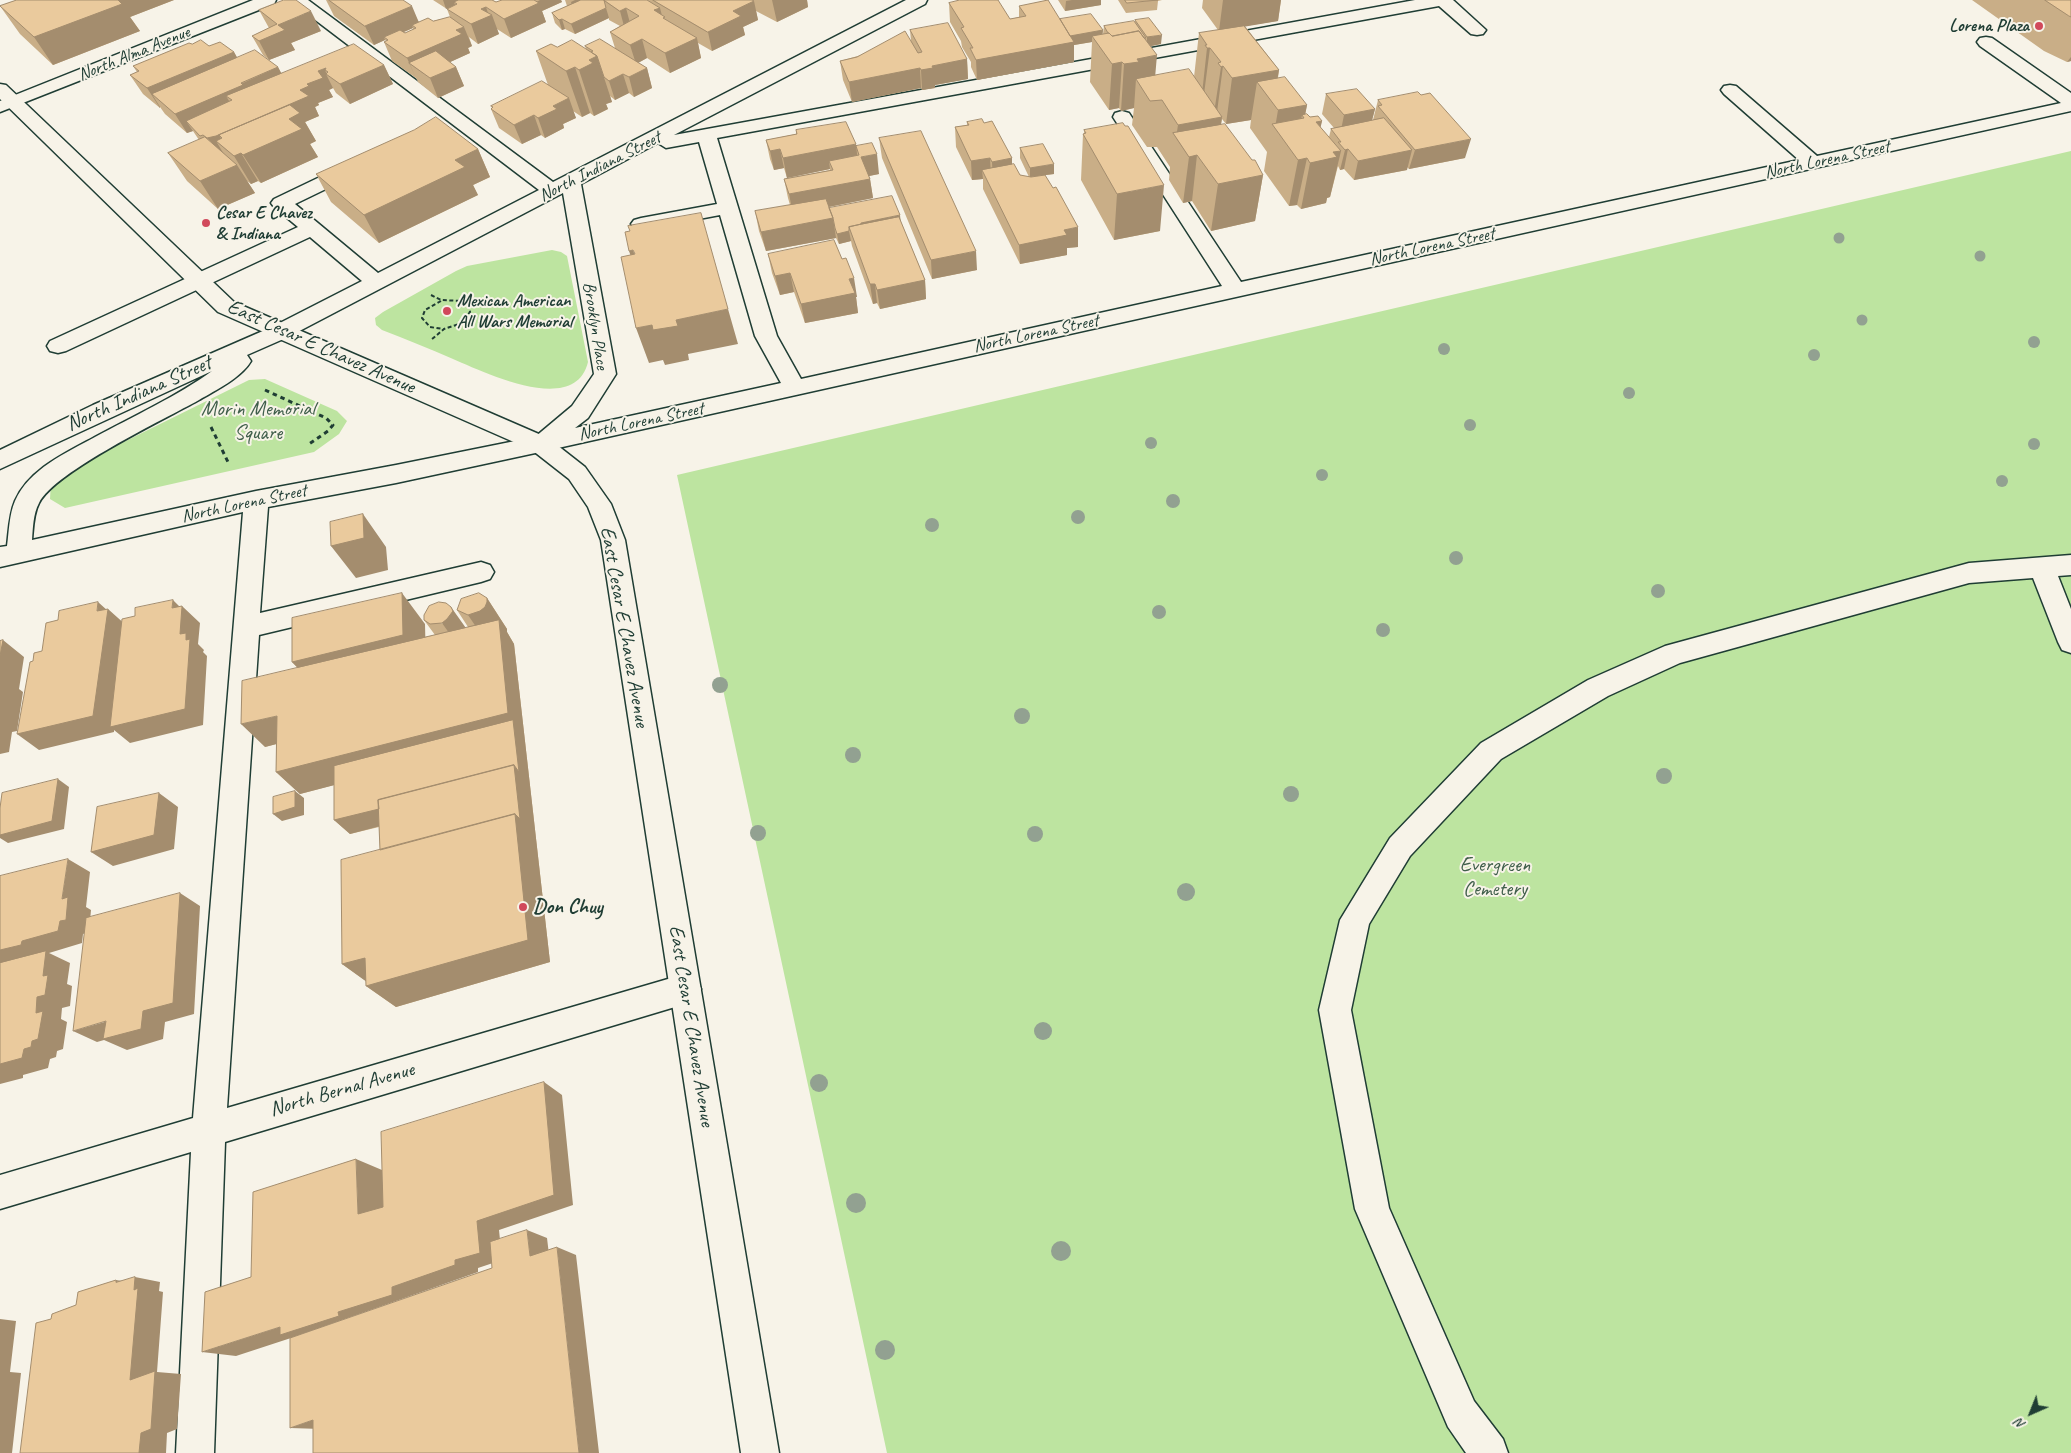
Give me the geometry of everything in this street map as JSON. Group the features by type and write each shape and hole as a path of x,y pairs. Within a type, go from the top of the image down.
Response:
{"street":[{"name":"North Alma Avenue","path":"4,99 268,0"},
{"path":"297,0 457,120 562,187"},
{"name":"North Indiana Street","path":"0,460 101,411 280,332 919,0"},
{"path":"637,147 1443,0 1477,30"},
{"path":"1986,42 2071,101"},
{"path":"1730,90 1814,162"},
{"name":"East Cesar E Chavez Avenue","path":"4,99 226,307 540,444 577,473 599,504 613,540 760,1453"},
{"name":"North Lorena Street","path":"9,555 256,500 396,474 540,444 2071,106"},
{"path":"1122,117 1236,290"},
{"path":"436,130 457,120"},
{"path":"706,134 766,336 795,388"},
{"path":"367,162 281,203 376,282"},
{"name":"Brooklyn Place","path":"540,444 580,412 605,374 562,187"},
{"path":"642,224 727,208"},
{"path":"58,346 312,228"},
{"name":"North Indiana Street","path":"9,555 27,501 36,488 51,474 83,454 211,383 280,332"},
{"path":"195,1453 210,1128 256,500"},
{"path":"1489,1453 1462,1414 1372,1209 1335,1010 1356,920 1400,847 1492,751 1598,688 1674,654 1969,573 2071,565"},
{"path":"2042,568 2071,642"},
{"path":"247,627 481,572"},
{"name":"North Bernal Avenue","path":"0,1192 210,1128 685,989"}],"path":[{"path":"427,294 442,300 457,299 463,301 469,307 470,312 462,323 444,329 430,328 425,324 422,318 425,310 442,300"},
{"path":"432,340 444,329"},
{"path":"208,420 228,462"},
{"path":"309,444 328,431"}],"green space":[{"name":"Evergreen Cemetery","path":"2071,151 2071,1453 887,1453 677,475"},
{"path":"552,250 567,256 588,362 580,378 566,387 548,389 506,380 382,330 376,325 375,318 383,312 467,266"},
{"name":"Morin Memorial Square","path":"265,379 337,411 347,421 339,434 314,452 65,508 50,499 51,482 63,472 249,380"}],"building":[{"path":"17,0 118,0 122,4 34,37 0,6"},
{"path":"284,0 296,0 311,11 278,25 285,30 259,41 252,36 277,24 259,10"},
{"path":"329,0 403,0 412,6 365,26"},
{"path":"459,0 492,0 496,2 502,0 534,0 539,3 504,19 486,7 481,9 492,15 471,24 447,9 457,4 454,2"},
{"path":"581,0 604,0 606,8 571,24 562,19 559,20 552,13"},
{"path":"604,0 647,0 660,8 654,10 665,17 663,18 697,38 665,53 642,39 630,45 610,32 639,16 626,8 620,11"},
{"path":"653,0 754,1 733,11 741,16 708,32"},
{"path":"960,0 998,0 1010,19 1026,16 1019,6 1048,0 1074,42 976,60 970,48 973,48 961,28 964,27 949,3"},
{"path":"1125,0 1158,0 1127,3"},
{"path":"2045,0 2071,0 2071,17 2069,16"},
{"path":"1091,14 1103,30 1070,36 1060,19"},
{"path":"450,17 464,27 456,30 462,34 407,58 384,42 388,40 384,37 400,30 405,33 416,28 412,25 428,18 433,21"},
{"path":"1149,18 1162,35 1147,37 1135,20"},
{"path":"1134,21 1146,38 1139,31 1112,36 1104,26"},
{"path":"948,23 967,59 932,66 933,68 921,70 920,68 849,82 840,61 857,57 905,31 918,53 922,52 910,30"},
{"path":"1244,26 1279,70 1232,78 1223,66 1221,67 1218,63 1221,62 1210,48 1207,48 1199,33"},
{"path":"1139,31 1157,55 1137,59 1139,62 1124,64 1122,62 1112,64 1092,36 1109,33 1112,36"},
{"path":"600,39 647,68 629,77 623,74 609,81 604,77 597,56 585,46"},
{"path":"201,40 209,46 220,42 234,52 147,88 130,75 139,71 133,66"},
{"path":"572,40 597,56 589,60 593,63 579,70 575,67 566,71 536,51 551,44 557,47"},
{"path":"354,44 384,65 340,84 326,74 328,72 325,70 326,68 318,71 323,78 307,84 309,86 300,90 309,96 216,136 207,138 203,135 200,136 186,121 232,100 226,96"},
{"path":"255,50 278,67 241,83 243,85 175,114 152,94"},
{"path":"436,51 456,67 430,78 409,63"},
{"path":"1189,69 1222,117 1178,125 1162,100 1150,101 1136,79"},
{"path":"1285,77 1307,105 1278,110 1257,82"},
{"path":"542,81 569,98 553,106 557,109 538,118 534,115 514,125 491,109 493,107 491,106"},
{"path":"1357,89 1375,109 1344,115 1326,94"},
{"path":"1418,92 1421,95 1430,93 1471,139 1415,150 1378,106 1382,105 1378,100"},
{"path":"290,105 300,113 289,119 302,129 243,155 241,153 234,156 216,141 222,138 219,135"},
{"path":"1307,114 1310,117 1318,116 1322,121 1316,122 1341,151 1333,152 1337,157 1310,163 1307,158 1298,160 1272,124 1304,118 1302,115"},
{"path":"436,117 478,149 455,160 465,167 364,215 316,174 414,130"},
{"path":"1384,118 1412,150 1358,161 1348,149 1345,150 1338,142 1341,142 1331,129"},
{"path":"982,119 984,123 992,121 1012,158 992,162 990,158 971,161 955,127 969,125 967,122"},
{"path":"846,122 856,144 783,158 780,149 770,151 766,140 797,134 796,130"},
{"path":"1123,123 1125,126 1128,126 1164,185 1117,194 1083,134 1086,133 1084,130"},
{"path":"1225,124 1252,160 1255,160 1263,175 1218,184 1197,155 1189,157 1173,133"},
{"path":"921,131 976,251 931,260 879,138"},
{"path":"205,137 237,165 200,181 168,153"},
{"path":"872,143 877,154 861,157 870,179 789,194 784,179 833,170 829,161 859,155 856,146"},
{"path":"1043,144 1054,164 1030,168 1020,148"},
{"path":"1014,164 1020,175 1031,177 1045,175 1053,188 1056,187 1078,227 1064,230 1067,235 1019,245 982,170"},
{"path":"892,196 900,215 861,223 849,227 849,231 837,234 829,208"},
{"path":"826,199 833,218 761,232 755,211"},
{"path":"701,213 728,309 676,320 678,326 653,330 652,325 636,328 621,257 635,254 633,250 629,251 625,232 630,231 628,226"},
{"path":"899,217 925,280 877,290 875,284 870,284 849,227"},
{"path":"834,240 842,259 846,258 854,278 849,279 855,293 801,304 790,273 775,276 768,254"},
{"path":"363,514 364,538 331,546 330,522"},
{"path":"402,593 403,635 292,662 292,618"},
{"path":"479,593 487,598 485,607 480,611 468,615 457,610 461,599"},
{"path":"173,600 172,608 182,606 180,634 186,633 186,640 190,639 185,709 110,727 122,619 135,616 135,608"},
{"path":"98,602 97,611 108,609 93,716 17,734 30,662 33,661 34,653 42,651 46,623 58,620 59,611"},
{"path":"439,602 446,603 453,611 442,623 430,624 424,620 424,615 429,606"},
{"path":"499,620 508,713 276,772 277,716 241,724 242,681"},
{"path":"3,640 0,656 0,641"},
{"path":"513,720 519,772 514,765 378,800 379,809 334,820 334,766"},
{"path":"514,765 520,819 515,814 380,850 378,800"},
{"path":"58,779 52,821 0,835 2,793"},
{"path":"295,791 295,807 273,814 273,797"},
{"path":"159,793 154,835 91,852 97,807"},
{"path":"515,814 528,940 366,986 365,958 342,964 341,860"},
{"path":"68,859 62,899 68,897 66,920 60,921 58,931 22,941 21,945 0,950 0,876"},
{"path":"180,893 173,1003 143,1011 141,1029 103,1039 106,1021 73,1031 86,918"},
{"path":"46,951 43,976 48,975 45,995 37,997 36,1013 43,1011 38,1039 32,1041 31,1047 24,1049 22,1058 0,1064 0,963"},
{"path":"544,1082 554,1195 477,1221 480,1253 455,1260 455,1265 392,1287 392,1295 338,1312 339,1316 280,1335 280,1327 202,1352 205,1292 251,1277 253,1192 356,1159 358,1214 383,1207 381,1132"},
{"path":"527,1230 530,1256 557,1247 579,1453 313,1453 313,1420 290,1428 290,1338 492,1268 490,1242"},
{"path":"135,1277 134,1290 138,1288 130,1380 155,1371 151,1429 141,1433 139,1453 20,1453 36,1323 51,1319 52,1314 76,1305 78,1292 116,1280 116,1282"}],"place":[{"name":"Lorena Plaza","path":"2039,26"},
{"name":"Cesar E Chavez & Indiana","path":"206,223"},
{"name":"Mexican American All Wars Memorial","path":"447,311"},
{"name":"Don Chuy","path":"523,907"}]}
